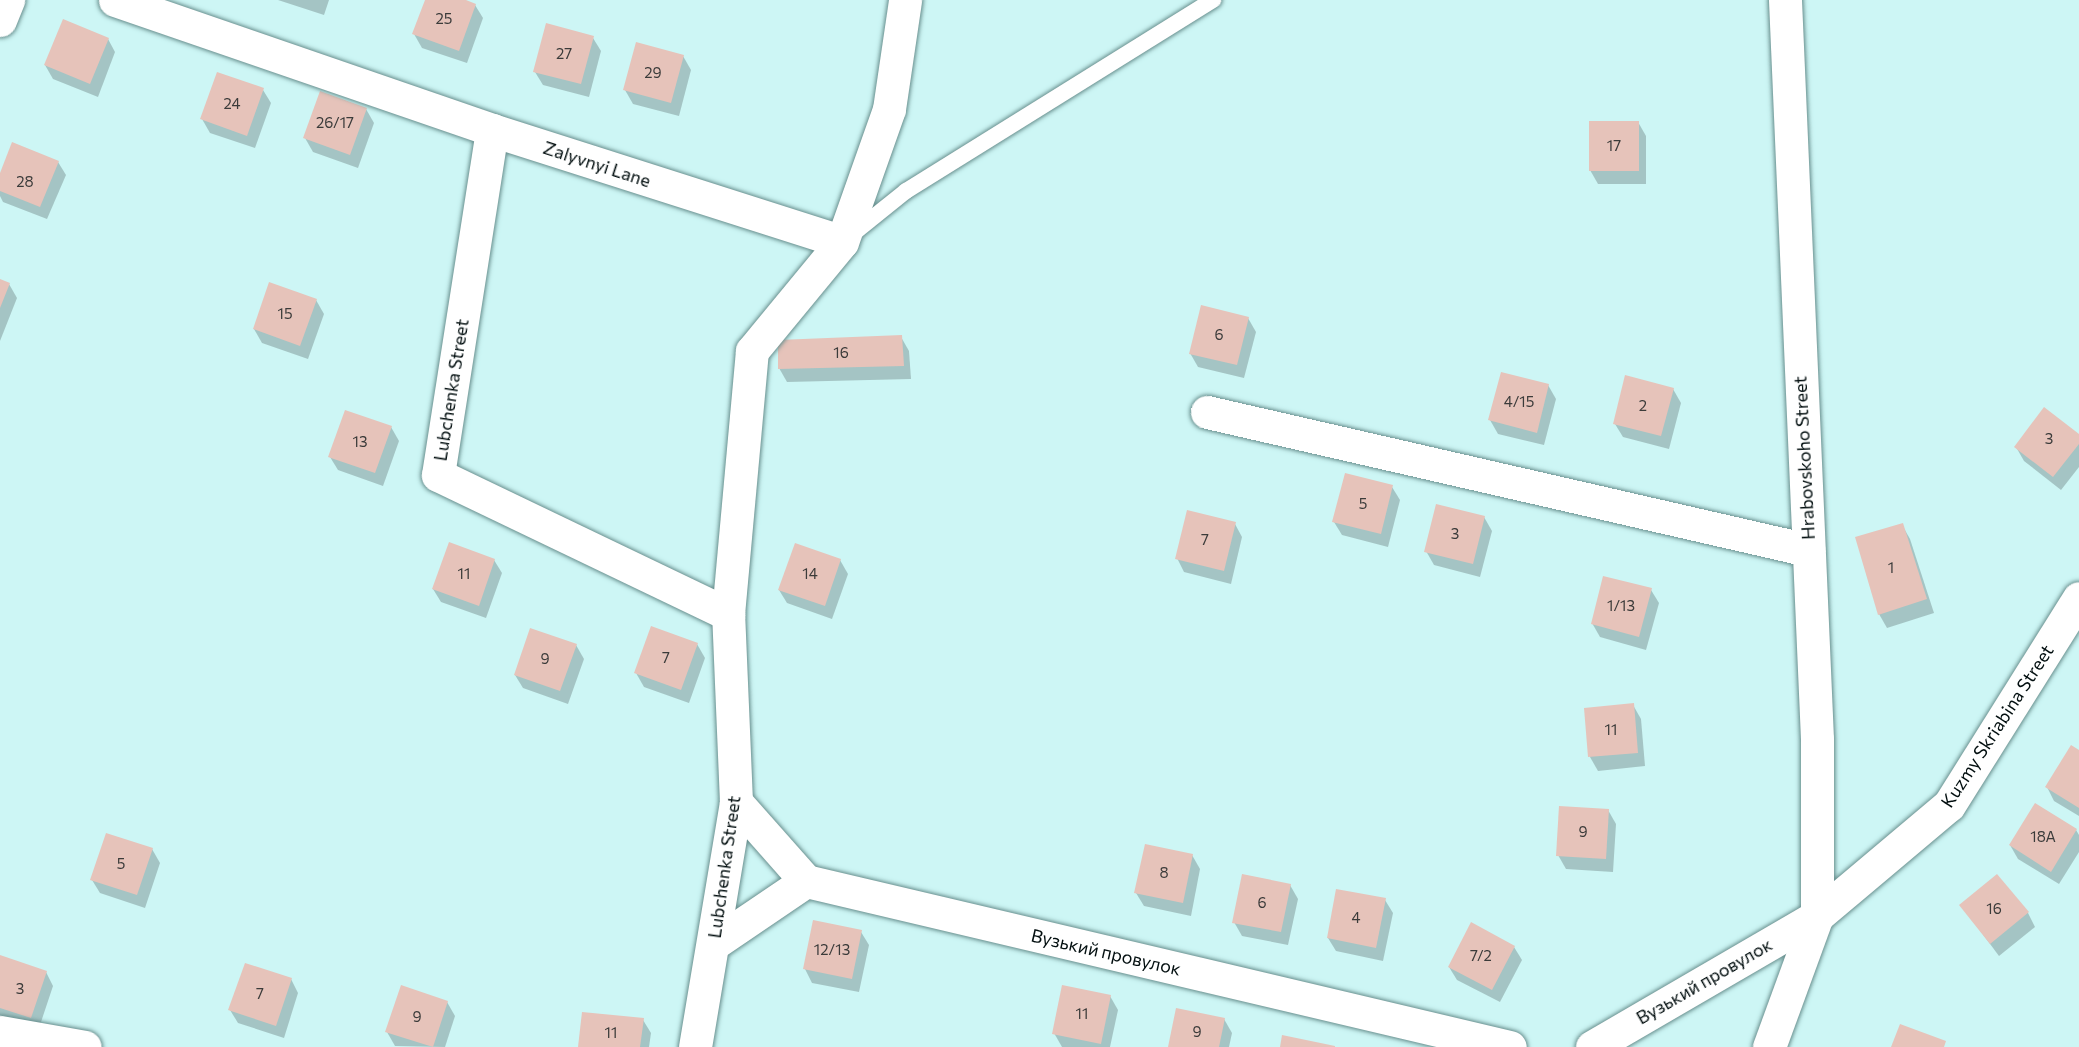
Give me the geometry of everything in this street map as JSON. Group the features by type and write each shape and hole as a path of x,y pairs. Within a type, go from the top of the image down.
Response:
{"street":[{"path":"0,20 8,0"},
{"name":"Zalyvnyi Lane","path":"115,0 492,130 842,242"},
{"path":"842,242 889,109 905,0"},
{"name":"Hrabovskoho Street","path":"1785,0 1817,739 1817,916"},
{"name":"Lubchenka Street","path":"492,130 438,474 728,614"},
{"name":"Lubchenka Street","path":"695,1047 736,802 728,614 752,351 842,242"},
{"path":"1207,412 1808,550"},
{"name":"Kuzmy Skriabina Street","path":"1769,1047 1817,916 1949,805 2079,598"},
{"path":"713,944 806,881 736,802"},
{"name":"Вузький провулок","path":"806,881 1509,1047"},
{"name":"Вузький провулок","path":"1592,1047 1817,916"},
{"path":"0,1032 85,1047"}],"lane":[{"path":"842,242 906,191 1213,0"}],"building":[{"path":"425,0 466,0 476,4 459,51 412,34"},
{"path":"63,19 109,38 90,84 44,65"},
{"path":"546,23 594,36 581,84 533,72"},
{"path":"636,42 684,55 671,103 623,90"},
{"path":"217,72 264,88 247,136 200,119"},
{"path":"320,91 367,108 350,155 303,138"},
{"path":"1589,121 1639,121 1639,171 1589,171"},
{"path":"12,142 59,161 40,207 0,191 0,173"},
{"path":"0,279 10,283 0,308"},
{"path":"269,282 317,299 300,346 253,329"},
{"path":"1201,305 1249,317 1237,365 1189,354"},
{"path":"902,335 904,366 778,369 778,340"},
{"path":"1501,372 1549,384 1537,433 1488,420"},
{"path":"1625,375 1674,388 1661,436 1613,424"},
{"path":"2044,407 2079,434 2079,444 2053,477 2014,447"},
{"path":"345,410 392,426 375,473 328,457"},
{"path":"1345,473 1393,485 1381,534 1332,522"},
{"path":"1436,504 1485,516 1473,564 1424,552"},
{"path":"1187,510 1236,522 1224,571 1175,559"},
{"path":"1903,523 1927,599 1878,615 1855,537"},
{"path":"449,542 495,559 479,606 432,589"},
{"path":"795,543 841,559 825,606 778,590"},
{"path":"1603,576 1652,588 1639,637 1591,624"},
{"path":"651,626 698,643 681,690 634,673"},
{"path":"530,628 577,644 560,691 514,675"},
{"path":"1634,703 1638,753 1588,757 1584,708"},
{"path":"2071,745 2079,750 2079,808 2045,787"},
{"path":"2035,803 2077,829 2051,872 2009,845"},
{"path":"1559,806 1609,809 1606,859 1556,856"},
{"path":"106,833 153,848 137,895 90,880"},
{"path":"1145,844 1193,854 1183,903 1134,893"},
{"path":"1242,874 1291,884 1281,932 1232,923"},
{"path":"1997,874 2029,912 1990,944 1959,905"},
{"path":"1336,889 1386,898 1376,948 1327,938"},
{"path":"813,920 862,930 852,979 803,969"},
{"path":"1471,922 1515,946 1492,990 1448,967"},
{"path":"0,955 47,971 31,1018 0,1008"},
{"path":"245,963 292,978 276,1026 228,1010"},
{"path":"401,985 448,1001 433,1047 385,1032"},
{"path":"1062,985 1111,995 1101,1044 1052,1034"},
{"path":"1176,1008 1225,1018 1219,1047 1168,1047"},
{"path":"582,1012 644,1018 640,1047 578,1047"},
{"path":"1900,1024 1946,1041 1944,1047 1891,1047"},
{"path":"1282,1035 1335,1046 1335,1047 1280,1047"}]}
